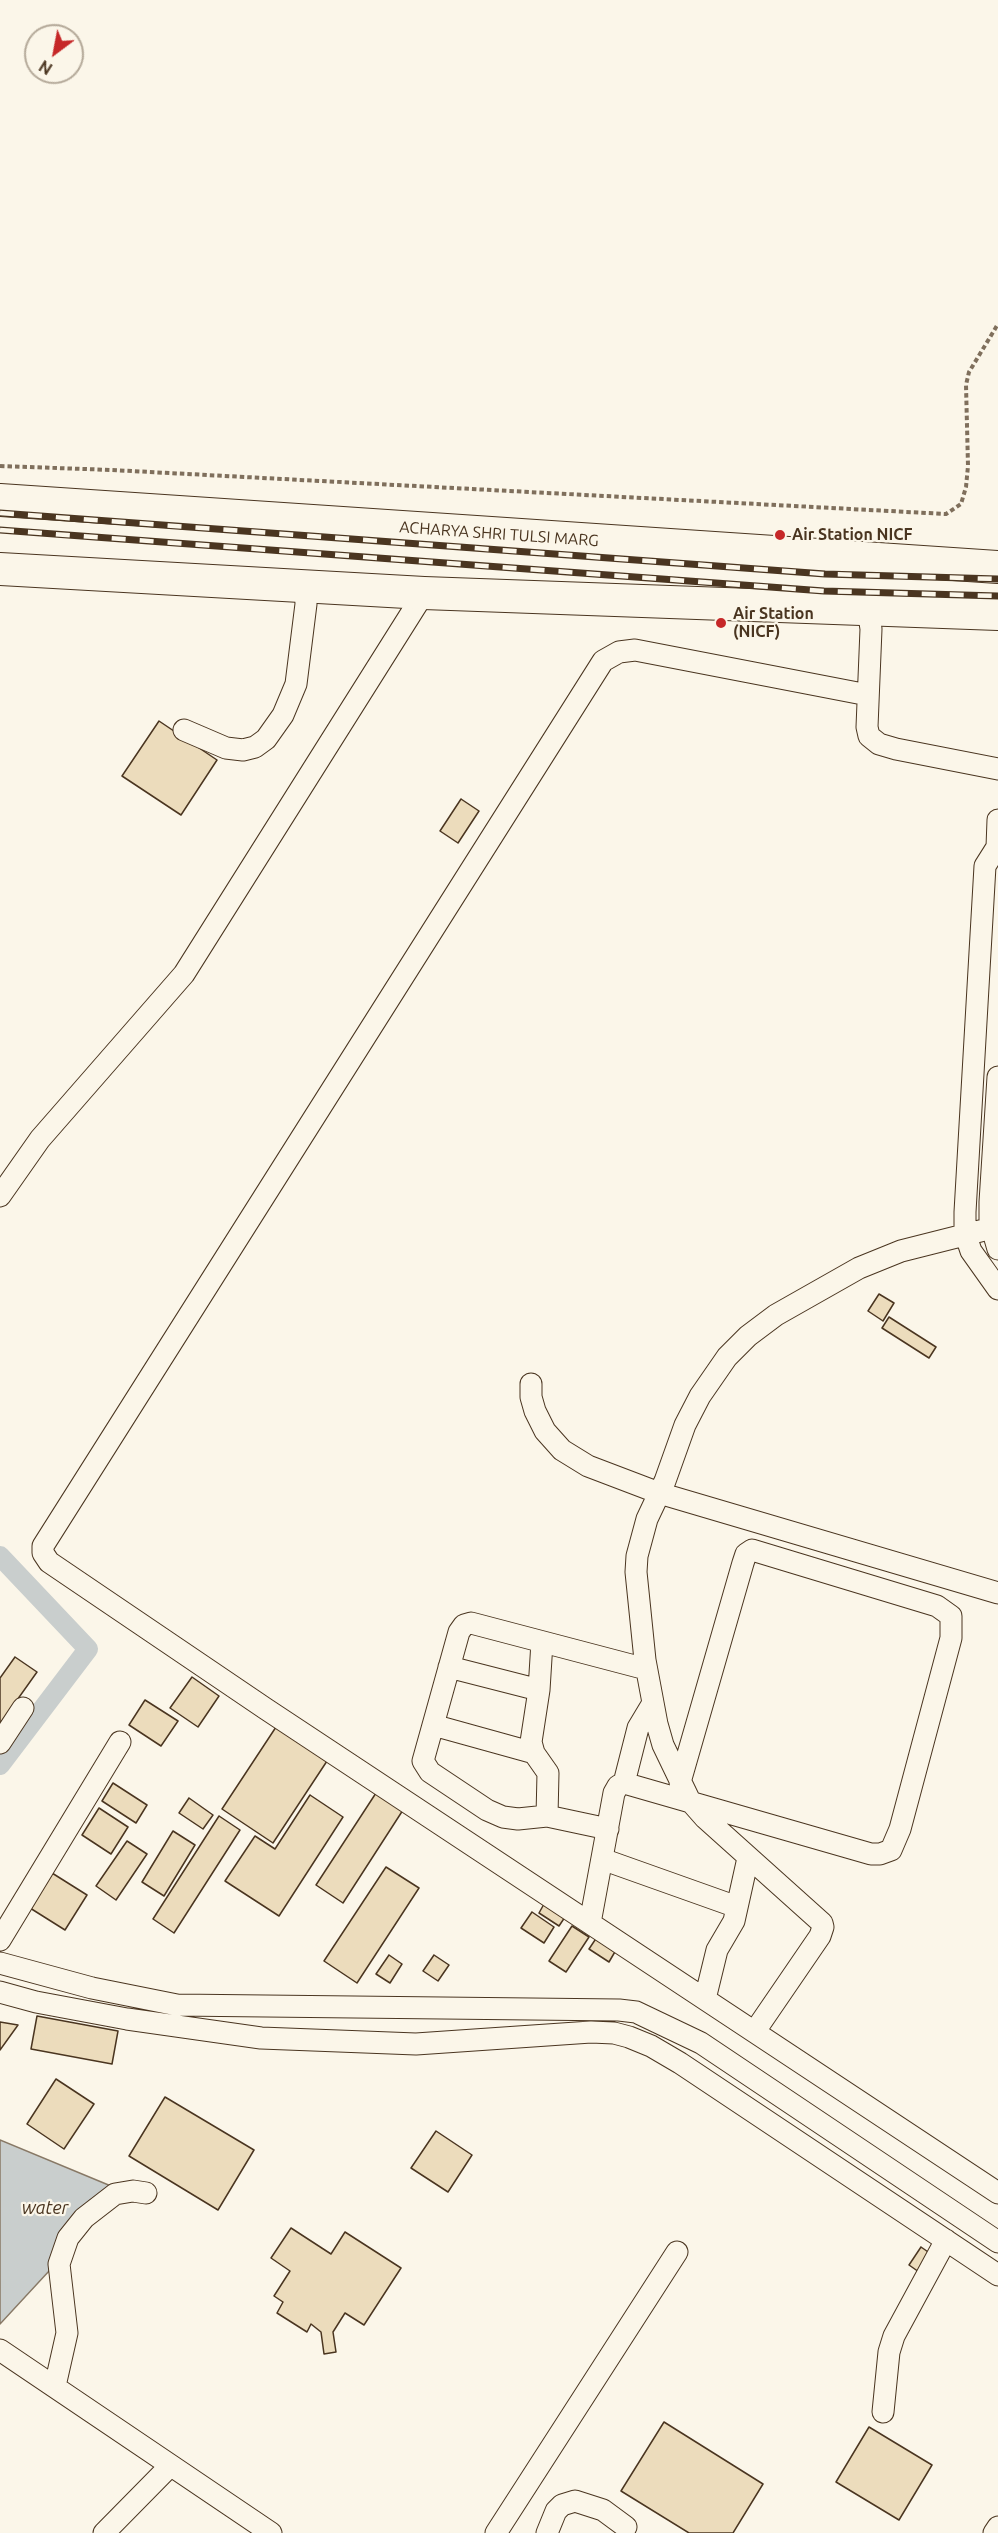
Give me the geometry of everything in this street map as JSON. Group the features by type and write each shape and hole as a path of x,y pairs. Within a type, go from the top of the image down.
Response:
{"highway":[{"name":"ACHARYA SHRI TULSI MARG","path":"0,500 998,567"},
{"path":"0,569 424,593 998,614"}],"street":[{"path":"184,730 215,744 243,750 255,747 266,739 284,715 296,684 306,604 305,586"},
{"path":"0,1196 40,1138 184,974 424,593"},
{"path":"867,609 870,629 867,727 869,736 879,744 896,749 998,769"},
{"path":"868,695 635,650 619,652 603,661 42,1549 42,1553 49,1562 998,2193"},
{"path":"998,820 997,847 985,866 965,1200 965,1233 971,1251 998,1289"},
{"path":"998,1088 990,1202 992,1228 998,1249"},
{"path":"755,2031 823,1930 822,1923 705,1818 685,1791 663,1745 646,1669 637,1564 647,1519 700,1396 727,1358 748,1336 776,1315 859,1268 901,1251 992,1228"},
{"path":"531,1384 531,1397 540,1423 562,1450 588,1466 659,1493 998,1593"},
{"path":"590,1923 614,1794 618,1786 624,1783 685,1791 871,1854 888,1852 894,1846 900,1829 951,1638 951,1616 937,1606 752,1550 746,1554 743,1563 685,1791"},
{"path":"608,1829 547,1816 518,1819 503,1817 487,1810 430,1772 423,1761 459,1632 464,1625 471,1623 646,1669"},
{"path":"542,1642 539,1690 531,1742 534,1753 548,1773 547,1816"},
{"path":"449,1667 539,1690"},
{"path":"624,1783 638,1728 653,1703"},
{"path":"0,1743 23,1708"},
{"path":"433,1725 534,1753"},
{"path":"0,1940 120,1742"},
{"path":"705,1999 717,1950 731,1927 748,1858"},
{"path":"602,1859 737,1907"},
{"path":"0,1963 92,1988 177,2005 636,2012 701,2043 998,2242"},
{"path":"0,1992 36,2002 127,2019 261,2038 416,2044 591,2032 614,2033 651,2046 680,2063 998,2275"},
{"path":"55,2386 67,2332 59,2264 68,2238 84,2218 116,2194 133,2191 146,2193"},
{"path":"883,2412 889,2352 894,2336 946,2240"},
{"path":"496,2533 677,2252"},
{"path":"0,2350 272,2533"},
{"path":"104,2533 170,2466"},
{"path":"547,2533 551,2519 561,2505 575,2501 603,2510 626,2527"},
{"path":"994,2533 998,2527"}],"path":[{"path":"0,466 136,471 946,514 961,504 966,487 968,466 966,385 969,372 998,324"}],"water":[{"name":"water","path":"0,2140 123,2191 0,2324"}],"building":[{"path":"159,721 217,760 181,815 122,776"},
{"path":"461,799 479,811 458,843 440,831"},
{"path":"879,1294 894,1303 883,1321 868,1311"},
{"path":"889,1317 936,1347 929,1358 882,1328"},
{"path":"15,1657 37,1672 0,1724 0,1678"},
{"path":"192,1677 219,1696 198,1727 170,1708"},
{"path":"145,1700 178,1721 161,1746 129,1725"},
{"path":"278,1724 329,1758 273,1843 222,1809"},
{"path":"113,1783 147,1805 136,1823 102,1801"},
{"path":"376,1793 403,1810 343,1903 316,1885"},
{"path":"310,1795 343,1817 279,1916 225,1881 255,1836 275,1849"},
{"path":"189,1798 213,1815 203,1829 179,1813"},
{"path":"99,1808 128,1827 111,1854 82,1835"},
{"path":"219,1816 240,1830 174,1933 153,1919"},
{"path":"173,1831 195,1845 164,1896 142,1882"},
{"path":"127,1841 147,1854 116,1900 96,1886"},
{"path":"386,1867 419,1888 357,1983 324,1961"},
{"path":"52,1873 87,1895 65,1930 30,1908"},
{"path":"544,1904 565,1917 559,1926 539,1913"},
{"path":"532,1912 554,1927 544,1943 521,1928"},
{"path":"572,1926 589,1937 566,1972 549,1961"},
{"path":"597,1937 616,1950 609,1962 589,1949"},
{"path":"389,1955 402,1964 390,1983 376,1974"},
{"path":"434,1955 449,1965 438,1981 423,1971"},
{"path":"37,2016 118,2031 112,2064 31,2049"},
{"path":"0,2022 18,2025 0,2050"},
{"path":"56,2079 94,2104 64,2149 27,2124"},
{"path":"165,2097 254,2150 218,2210 129,2156"},
{"path":"436,2131 472,2155 448,2192 411,2168"},
{"path":"291,2228 331,2254 345,2232 401,2268 364,2325 345,2313 333,2332 336,2352 324,2354 321,2332 311,2324 307,2332 277,2313 283,2302 274,2296 290,2271 271,2258"},
{"path":"921,2247 931,2254 919,2272 909,2265"},
{"path":"664,2422 763,2484 733,2533 689,2533 621,2491"},
{"path":"869,2427 932,2465 899,2520 836,2482"}],"waterway":[{"path":"0,1556 88,1649 0,1765"}],"railway":[{"path":"0,513 825,574 998,579"},
{"path":"0,530 824,591 998,596"}],"place":[{"name":"Air Station NICF","path":"780,535"},
{"name":"Air Station (NICF)","path":"721,623"}]}
